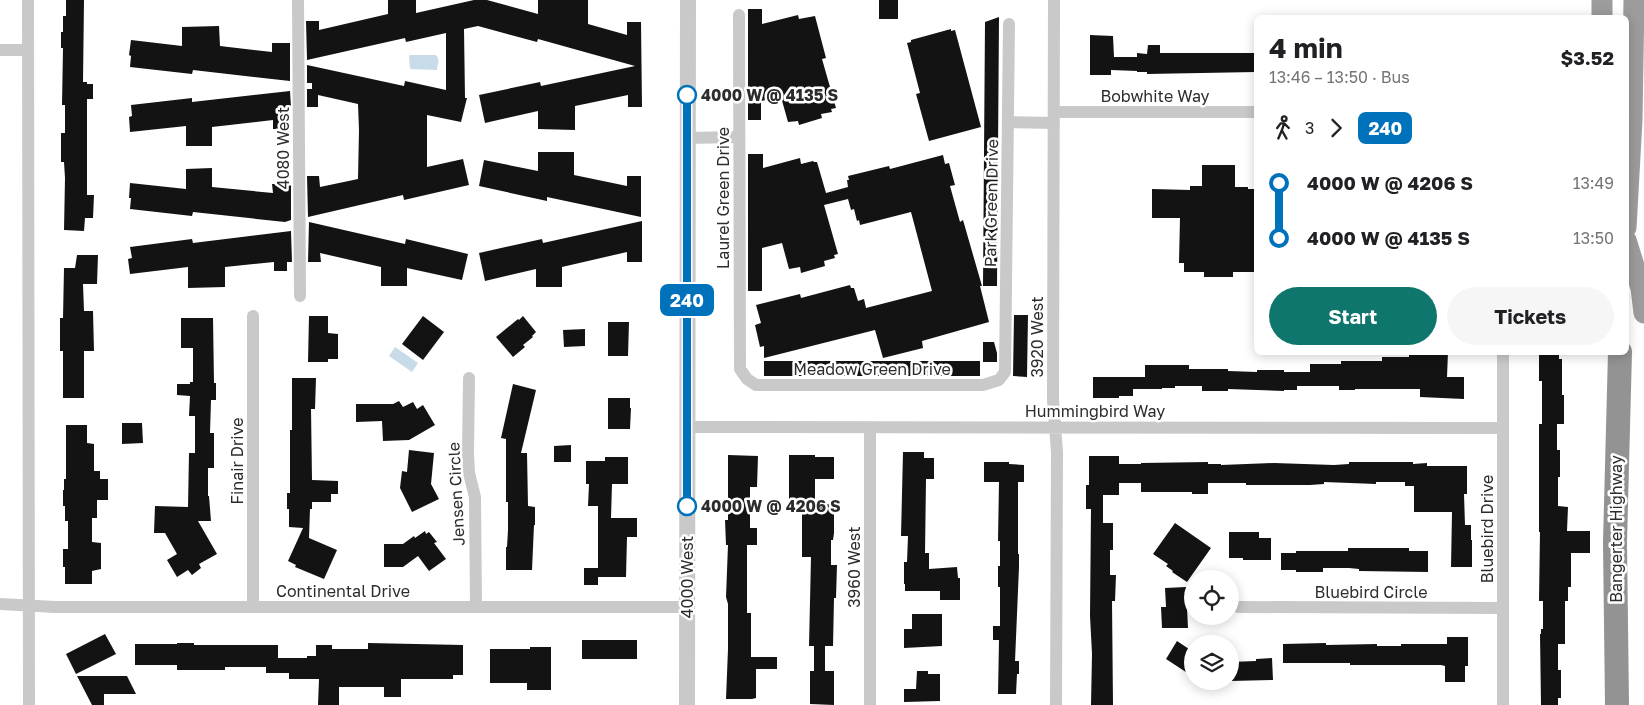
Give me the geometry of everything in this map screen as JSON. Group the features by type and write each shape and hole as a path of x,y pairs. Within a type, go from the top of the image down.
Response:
{"highway":[{"path":"1602,0 1602,15"},
{"path":"1629,174 1634,0"},
{"path":"1629,250 1641,288 1644,313"},
{"name":"Bangerter Highway","path":"1617,705 1615,542 1620,355"}],"street":[{"path":"28,0 29,705"},
{"name":"4080 West","path":"298,0 300,296"},
{"name":"4000 West","path":"687,705 686,138 688,0"},
{"name":"3920 West","path":"1054,0 1053,400 1057,452 1056,705"},
{"name":"Laurel Green Drive","path":"739,15 740,369 747,379"},
{"name":"Park Green Drive","path":"999,380 1004,372 1009,24"},
{"path":"0,50 28,50"},
{"name":"Bobwhite Way","path":"1008,122 1054,117 1254,112"},
{"path":"686,138 739,137"},
{"name":"Finair Drive","path":"253,316 253,607"},
{"name":"Bluebird Drive","path":"1503,355 1503,705"},
{"name":"Jensen Circle","path":"469,378 468,453 469,473 475,497 476,607"},
{"name":"Meadow Green Drive","path":"747,379 756,385 983,385 999,380"},
{"name":"Hummingbird Way","path":"687,427 1503,428"},
{"name":"3960 West","path":"870,428 870,705"},
{"name":"Continental Drive","path":"0,604 55,607 687,607"},
{"name":"Bluebird Circle","path":"1239,607 1503,608"}],"water":[{"path":"410,55 436,55 439,61 437,70 410,69"},
{"path":"395,347 418,363 412,372 389,356"}],"building":[{"path":"66,0 84,0 83,82 93,84 93,99 87,99 87,195 94,195 93,218 85,218 84,231 64,230 65,178 64,162 61,162 61,133 65,133 65,105 62,105 63,48 61,48 61,32 63,32 63,16 66,16"},
{"path":"388,0 416,0 416,13 474,0 487,0 538,14 538,0 588,0 588,24 627,35 627,22 641,22 642,107 628,107 628,95 575,106 575,130 538,129 538,111 485,123 479,95 540,82 541,86 635,66 538,39 537,42 478,26 464,29 465,98 467,98 461,122 427,115 427,167 463,159 469,185 404,200 403,195 308,217 307,176 319,176 320,187 358,179 359,130 358,104 318,95 318,107 307,107 307,89 312,89 312,83 307,83 307,65 404,86 405,81 446,90 446,33 406,42 405,38 307,60 306,21 319,21 319,30 388,14"},
{"path":"879,0 898,0 898,19 879,19"},
{"path":"748,9 762,9 762,24 798,15 799,19 815,16 826,58 822,59 836,108 831,109 832,112 821,114 822,118 799,125 798,121 788,122 781,97 761,101 761,120 748,120"},
{"path":"999,17 997,286 983,286 985,22"},
{"path":"219,26 220,46 272,52 272,43 290,43 290,81 193,70 192,74 130,67 131,40 182,46 182,27"},
{"path":"951,29 951,31 955,30 981,127 929,141 916,94 920,93 907,43 911,42 911,40"},
{"path":"1090,35 1113,36 1114,57 1137,57 1137,53 1147,54 1148,45 1160,45 1160,53 1254,53 1254,72 1147,74 1147,72 1111,70 1111,75 1090,75"},
{"path":"290,91 291,107 287,107 287,129 273,129 273,120 212,127 212,146 186,146 186,126 130,132 129,117 132,116 131,105 192,98 192,102"},
{"path":"538,152 574,152 574,175 627,186 627,176 641,176 641,217 547,197 547,201 479,186 484,160 538,171"},
{"path":"748,154 763,154 763,168 800,158 801,164 817,162 826,193 848,187 848,176 889,166 890,169 943,155 945,164 949,163 955,185 950,186 960,222 963,220 982,286 980,286 989,322 922,341 923,348 883,358 875,330 764,358 764,346 760,347 755,325 761,323 756,305 800,294 801,298 850,285 851,288 854,288 858,301 864,299 866,308 932,291 911,212 860,225 854,209 851,210 848,199 824,205 838,254 834,255 835,258 824,261 825,266 801,273 800,267 789,269 782,243 762,248 762,291 748,291"},
{"path":"1202,165 1235,165 1235,187 1254,189 1254,272 1233,272 1233,277 1204,277 1204,272 1184,272 1184,263 1179,263 1180,218 1152,218 1152,189 1190,190 1190,186 1202,186"},
{"path":"212,168 212,187 273,193 272,184 291,184 291,220 285,222 193,212 192,216 130,209 130,183 186,189 186,169"},
{"path":"642,221 642,262 627,262 627,252 562,267 562,287 536,287 536,269 485,281 479,253 542,239 543,243"},
{"path":"309,222 405,244 406,239 468,254 462,280 407,268 407,286 381,286 381,267 320,253 321,262 308,262"},
{"path":"291,231 292,262 287,262 287,271 274,271 274,262 225,267 225,287 188,288 188,267 130,274 128,259 132,258 130,247 192,239 193,243"},
{"path":"77,255 98,255 97,284 83,284 84,311 93,311 94,351 84,351 84,398 63,398 63,351 60,351 60,318 63,318 64,268 75,268"},
{"path":"1014,315 1028,315 1027,377 1013,376"},
{"path":"309,316 328,316 328,333 338,334 338,359 328,359 328,362 308,362"},
{"path":"423,316 444,332 423,360 402,344"},
{"path":"523,316 536,332 523,345 525,347 513,357 496,337"},
{"path":"181,318 213,318 216,400 211,400 210,433 214,433 214,468 208,468 208,496 211,521 198,521 217,554 199,564 201,568 192,575 188,570 177,577 167,560 177,554 165,533 154,533 155,506 188,507 189,453 195,453 195,416 189,416 190,396 177,395 177,384 190,384 190,382 193,382 193,348 181,348"},
{"path":"608,322 629,322 628,356 608,356"},
{"path":"585,329 585,346 564,347 563,330"},
{"path":"983,342 994,342 997,362 983,362"},
{"path":"1409,355 1448,355 1447,377 1464,377 1464,399 1420,397 1420,389 1339,390 1339,386 1297,386 1297,390 1284,391 1228,389 1228,391 1202,391 1202,386 1175,386 1175,388 1162,389 1133,389 1133,396 1093,398 1093,377 1145,377 1145,365 1189,365 1189,369 1228,369 1228,371 1257,372 1257,370 1284,370 1284,372 1310,372 1310,364 1341,364 1341,361 1382,361 1382,357 1409,357"},
{"path":"1539,355 1559,355 1559,359 1562,359 1564,424 1557,424 1557,450 1560,450 1558,506 1568,507 1567,531 1590,531 1590,553 1571,553 1571,587 1568,587 1568,601 1565,601 1565,644 1558,644 1558,670 1561,670 1561,698 1558,698 1558,705 1541,705 1540,634 1541,629 1543,629 1543,601 1539,601 1539,424 1542,424 1542,381 1539,381"},
{"path":"764,361 980,361 980,376 764,376"},
{"path":"292,378 316,378 315,409 311,409 312,480 338,481 338,494 331,494 331,502 312,502 312,509 310,509 309,538 337,550 324,579 295,567 296,565 288,561 303,528 289,527 289,509 287,509 287,493 290,493"},
{"path":"513,384 536,390 521,453 527,453 528,506 535,507 532,570 506,570 508,502 506,502 506,439 501,438"},
{"path":"608,398 630,398 630,429 608,429"},
{"path":"399,401 403,407 413,402 417,409 423,405 435,425 409,440 383,441 382,421 356,422 356,404 393,404"},
{"path":"122,423 142,423 143,443 122,444"},
{"path":"66,425 87,425 87,443 94,444 94,471 100,471 100,479 108,479 108,500 97,500 97,518 92,518 92,542 101,543 101,569 92,571 92,584 65,584 63,549 68,549 68,521 65,521 65,506 63,506 64,479 66,479"},
{"path":"571,445 571,462 554,462 554,446"},
{"path":"409,450 434,453 431,484 439,499 412,512 400,488 402,471 407,472"},
{"path":"903,452 924,452 924,458 934,458 934,479 926,479 925,553 929,553 929,569 957,567 958,578 960,578 960,600 940,600 940,591 905,591 904,562 907,562 908,536 901,536"},
{"path":"728,455 758,456 757,487 750,487 750,528 757,528 757,545 747,545 747,613 751,613 751,657 777,657 777,669 756,669 756,698 752,699 726,699 728,545 726,545 725,520 728,520"},
{"path":"789,455 834,457 834,479 815,479 815,504 834,504 831,565 837,565 836,598 834,598 833,646 825,646 825,671 834,671 834,705 810,704 810,671 814,671 814,646 809,646 811,557 802,557 802,506 789,506"},
{"path":"1089,456 1119,456 1119,464 1208,462 1208,464 1221,465 1274,463 1334,465 1349,464 1349,462 1413,462 1413,464 1427,463 1427,466 1467,466 1467,494 1464,494 1465,525 1471,525 1472,567 1451,567 1452,512 1414,512 1414,486 1405,486 1405,482 1376,482 1376,484 1324,482 1324,484 1310,485 1208,483 1208,494 1192,494 1192,492 1141,492 1141,483 1119,483 1119,495 1103,495 1103,523 1113,523 1113,550 1110,550 1110,575 1116,575 1115,601 1112,601 1113,705 1091,705 1091,509 1086,509 1086,485 1089,485"},
{"path":"605,457 628,457 628,484 612,484 611,518 637,518 637,537 627,537 626,577 598,577 598,585 584,585 584,568 598,568 598,506 588,506 589,484 586,484 586,461 605,461"},
{"path":"984,462 1009,462 1009,464 1024,465 1024,482 1018,482 1019,567 1015,661 1019,661 1019,674 1017,674 1016,694 998,694 999,640 993,640 993,626 1000,626 1000,587 998,587 998,566 1000,566 1000,541 998,541 999,482 984,482"},
{"path":"1175,523 1211,548 1195,570 1184,570 1184,580 1166,566 1168,564 1153,554"},
{"path":"425,531 426,534 429,532 437,542 434,543 446,559 429,571 418,556 403,567 384,567 384,544 403,544"},
{"path":"1229,532 1259,532 1259,538 1271,538 1271,560 1229,558"},
{"path":"1348,548 1409,548 1409,551 1428,551 1428,572 1359,571 1359,569 1349,568 1323,568 1323,572 1281,570 1281,553 1296,553 1296,551 1348,551"},
{"path":"1184,587 1184,625 1188,625 1188,628 1162,628 1161,607 1166,607 1165,588"},
{"path":"912,614 942,614 942,646 904,648 904,629 912,629"},
{"path":"105,634 116,654 76,674 66,654"},
{"path":"1447,637 1468,637 1468,666 1465,666 1465,682 1445,682 1445,666 1441,665 1283,663 1283,644 1326,643 1326,645 1377,644 1377,646 1401,646 1401,644 1447,644"},
{"path":"582,640 637,640 637,659 582,659"},
{"path":"1177,641 1184,646 1184,671 1166,659"},
{"path":"194,643 194,645 278,645 278,658 307,658 307,656 316,656 316,645 332,645 332,649 368,649 368,643 463,645 463,675 453,675 453,679 401,679 401,697 384,697 384,687 339,687 339,705 318,705 319,679 289,679 289,673 266,673 266,667 225,667 225,670 177,670 177,665 135,665 135,644"},
{"path":"530,647 551,647 551,690 527,690 527,683 490,683 490,649 530,649"},
{"path":"1272,658 1273,680 1239,681 1239,662 1256,661 1256,659"},
{"path":"917,671 928,671 928,674 940,674 940,701 904,702 904,689 916,689"},
{"path":"77,676 127,676 136,694 104,694 104,705 92,705"}],"bus line":[{"name":"240","path":"687,95 687,506"}],"place":[{"name":"4000 W @ 4135 S","path":"687,95"},
{"name":"4000 W @ 4206 S","path":"687,506"}]}
